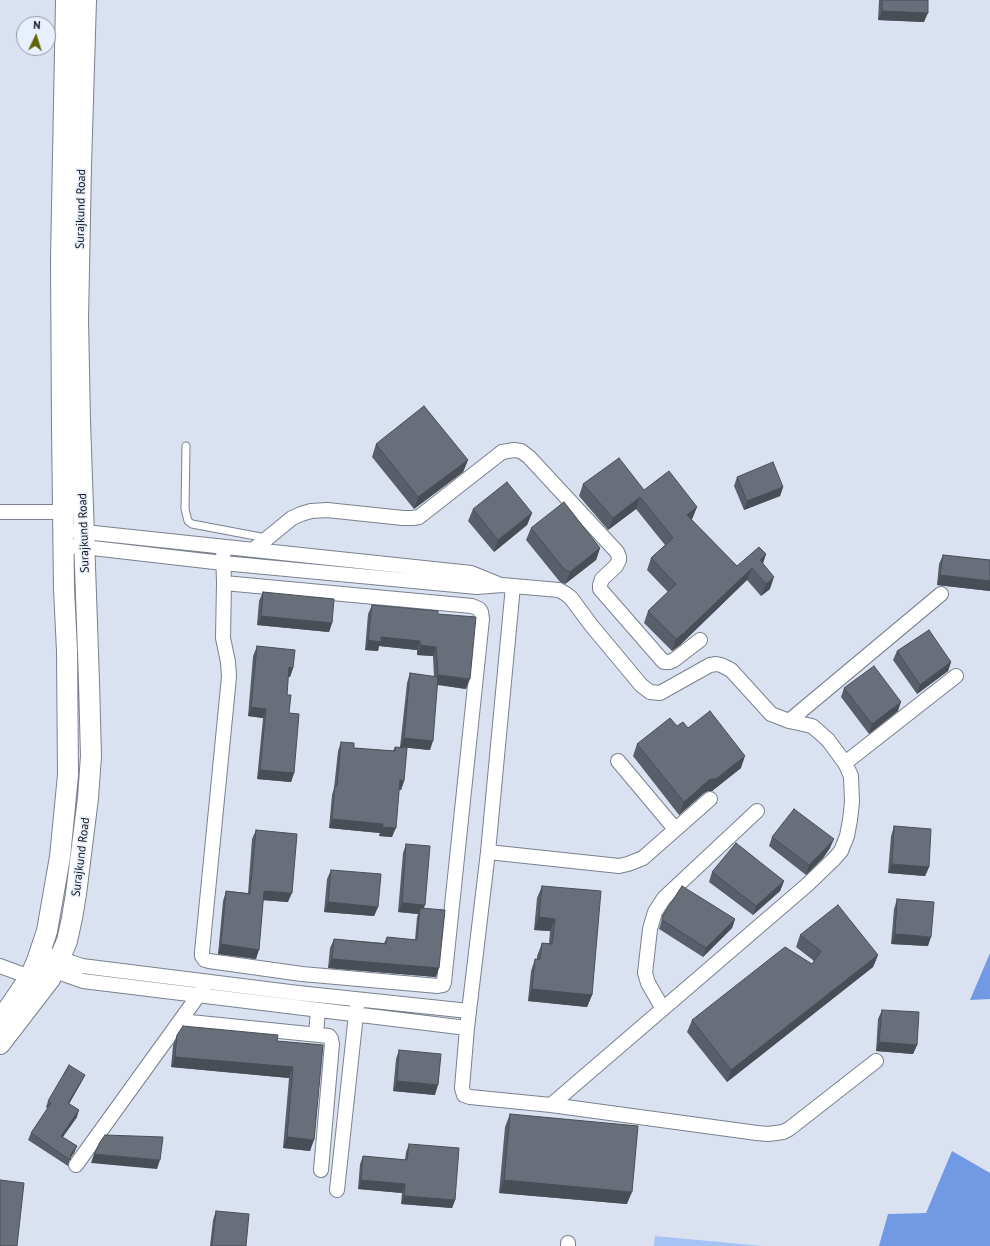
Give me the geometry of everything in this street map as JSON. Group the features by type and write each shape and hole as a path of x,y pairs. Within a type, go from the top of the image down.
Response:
{"main road":[{"name":"Surajkund Road","path":"0,1021 35,964 46,931 60,857 68,775 67,651 64,589 61,260 66,0"},
{"name":"Surajkund Road","path":"0,1044 50,979 67,941 76,894 88,798 90,762 88,629 80,421 78,319 86,0"}],"street":[{"path":"253,550 292,518 311,511 327,510 403,518 413,518 419,516 502,452 514,450 521,451 530,457 617,552 619,560 616,566 600,582 600,589 661,659 664,662 674,660 700,640"},
{"path":"0,512 64,529 84,539 223,563 477,588 508,586 559,590 566,594 642,685 650,692 660,693 710,665 721,665 731,670 771,714 789,721 806,724 818,731 838,752 851,776 852,802 847,836 841,851 807,885 551,1105"},
{"path":"84,539 223,547 471,573 508,586"},
{"path":"223,547 223,638 228,662 229,677 202,956 205,960 209,961 302,974 441,986 444,984 482,619 481,612 476,607 472,606 224,583"},
{"path":"508,586 488,852 467,1028 462,1088 464,1095 470,1097 551,1105 757,1133 777,1133 790,1129 876,1060"},
{"path":"789,721 941,594"},
{"path":"845,763 956,676"},
{"path":"618,761 675,830"},
{"path":"488,852 619,866 628,864 643,858 710,799"},
{"path":"663,1009 648,983 645,973 650,929 655,912 664,898 757,811"},
{"path":"0,966 35,964 82,966 357,1000 469,1011"},
{"path":"57,965 83,981 200,994 467,1028"},
{"path":"298,993 302,974"},
{"path":"76,1165 200,994 207,982"},
{"path":"336,1190 357,1000"},
{"path":"316,1034 318,1010"},
{"path":"180,1021 316,1034 328,1036 331,1039 332,1044 321,1170"}],"lane":[{"path":"186,446 185,509 188,521 192,524 267,538"}],"shaded area":[{"path":"990,953 990,999 970,1000"},
{"path":"952,1151 990,1173 990,1246 879,1246 888,1214 926,1213"},
{"path":"655,1236 720,1242 762,1246 654,1246"}],"building":[{"path":"882,0 928,0 928,13 882,11"},
{"path":"424,406 468,460 418,497 376,444"},
{"path":"619,458 644,490 669,471 697,507 687,515 737,566 759,547 766,554 760,560 774,577 766,584 752,568 676,639 648,611 676,584 651,558 673,538 640,497 613,518 583,484"},
{"path":"773,462 783,487 747,501 737,477"},
{"path":"507,482 532,513 498,540 473,509"},
{"path":"564,502 600,548 570,572 564,569 531,528"},
{"path":"943,555 990,560 990,581 940,575"},
{"path":"263,592 334,599 332,623 261,616"},
{"path":"372,605 438,611 438,614 476,617 470,679 438,675 436,647 420,645 420,641 381,637 381,642 368,640"},
{"path":"929,630 951,662 920,685 897,651"},
{"path":"257,646 295,650 293,668 289,667 287,695 291,695 289,713 299,714 294,773 260,770 266,709 251,707"},
{"path":"874,666 901,702 872,724 844,688"},
{"path":"410,673 438,677 433,741 404,738"},
{"path":"710,711 745,756 716,779 709,780 684,802 637,744 670,718 677,726 683,722 688,728"},
{"path":"341,742 354,743 354,748 395,751 395,747 407,748 404,781 400,780 396,828 382,827 383,824 332,819"},
{"path":"794,809 834,839 809,865 772,837"},
{"path":"894,826 931,829 929,867 892,864"},
{"path":"256,830 297,834 292,893 264,891 259,950 221,944 226,891 250,894"},
{"path":"736,843 784,881 756,906 712,872"},
{"path":"406,844 430,846 425,905 402,903"},
{"path":"331,870 381,874 378,907 328,902"},
{"path":"542,886 601,891 592,995 532,989 535,959 540,959 542,943 552,944 555,919 539,917"},
{"path":"682,886 735,919 706,948 662,920 663,915"},
{"path":"897,899 934,902 931,937 895,934"},
{"path":"838,905 878,955 731,1070 692,1020 785,947 812,964 821,951 800,935"},
{"path":"420,908 445,910 439,968 332,959 334,939 386,944 387,937 417,940"},
{"path":"882,1010 919,1012 917,1045 879,1042"},
{"path":"183,1026 278,1035 277,1041 323,1045 314,1140 287,1137 293,1067 175,1057 177,1035"},
{"path":"399,1050 441,1054 438,1085 397,1081"},
{"path":"69,1065 85,1075 68,1103 79,1110 61,1136 77,1146 71,1154 70,1160 31,1133 51,1103 48,1101"},
{"path":"510,1114 638,1126 632,1192 504,1180"},
{"path":"105,1135 163,1137 160,1160 94,1154"},
{"path":"409,1144 459,1148 455,1200 404,1196 405,1184 361,1180 363,1156 407,1160"},
{"path":"0,1180 24,1183 17,1246 0,1246"},
{"path":"216,1211 249,1214 246,1246 212,1246"}]}
